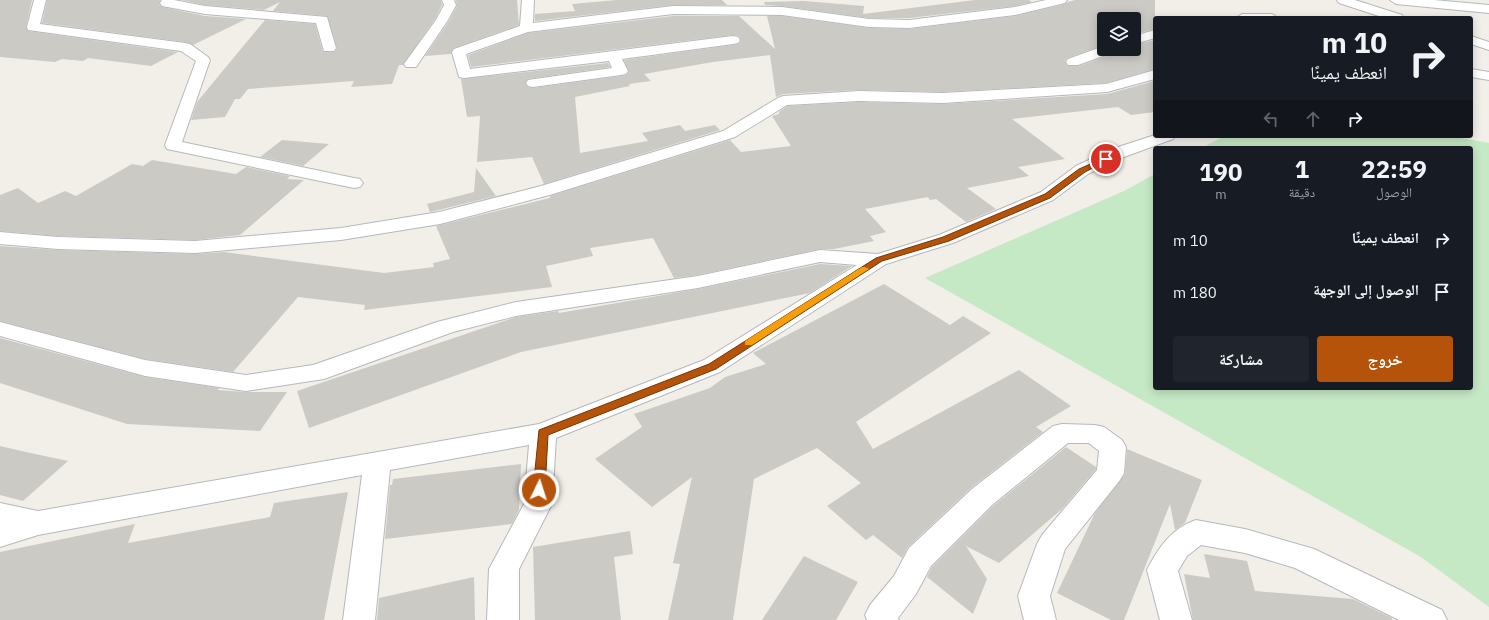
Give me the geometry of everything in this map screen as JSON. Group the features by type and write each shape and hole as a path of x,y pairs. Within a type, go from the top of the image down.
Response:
{"street":[{"path":"40,0 33,27 185,47 203,60 173,145 354,182"},
{"path":"168,0 166,3 205,10 322,20 329,48"},
{"path":"411,64 442,20 450,5 448,0"},
{"path":"526,28 528,0"},
{"path":"733,40 464,74 459,52 526,28 615,16 686,10 744,0"},
{"path":"686,10 782,11 869,23 909,24 1015,11 1060,0"},
{"path":"1343,0 1392,16"},
{"path":"1396,0 1489,9"},
{"path":"1141,38 1153,35"},
{"path":"1473,41 1489,46"},
{"path":"1073,62 1097,53"},
{"path":"533,83 621,71 614,56"},
{"path":"0,238 58,243 196,247 341,234 440,218 547,190 729,134 783,101 859,96 943,98 1107,88 1153,75"},
{"path":"0,535 38,523 543,433 712,366 879,260 946,239 1047,196 1082,170 1118,153 1161,138"},
{"path":"0,329 65,348 145,368 246,383 316,373 445,327 516,309 698,282 820,256 879,260"},
{"path":"503,620 504,569 538,504 543,433"},
{"path":"882,620 881,615 906,585 920,557 982,497 1062,433 1095,434 1113,447 1110,473 1052,544 1034,596 1040,620"},
{"path":"359,620 377,462"},
{"path":"0,514 38,523"},
{"path":"1176,620 1162,570 1177,547 1196,532 1245,541 1303,558 1431,620"}],"green space":[{"path":"1220,138 1461,138 1489,143 1489,607 1421,557 925,278 1124,191 1153,175 1153,390 1473,390 1473,146 1206,146"}],"building":[{"path":"0,0 32,0 26,27 28,31 178,52 151,66 88,58 83,61 62,59 55,62 0,57"},
{"path":"47,0 160,0 159,4 162,7 205,16 246,19 193,45 185,42 42,23"},
{"path":"182,0 441,0 442,5 435,19 403,65 399,65 392,84 351,87 354,81 248,89 240,99 235,99 225,117 191,120 197,102 265,20 315,24 323,52 334,52 337,48 327,16 273,11 280,2 264,10 205,5"},
{"path":"456,0 517,0 519,25 454,48 451,54 425,56 449,21 457,6"},
{"path":"617,0 722,0 727,5 673,5 535,21 535,14 575,11 572,4"},
{"path":"975,0 1029,0 1032,2 1015,6 909,18 869,18 765,5 764,2 804,1 864,6 863,14"},
{"path":"1075,0 1155,0 1153,29 1141,32 1141,12 1097,12 1097,47 1067,58 1065,61 1067,66 1079,66 1107,56 1141,56 1141,43 1153,40 1153,70 1106,83 943,92 859,90 783,94 776,97 770,55 713,62 644,74 651,81 629,84 630,86 575,97 580,153 648,141 642,133 680,125 685,131 715,125 720,130 544,184 532,157 477,162 480,116 467,117 461,79 608,63 610,67 528,79 525,84 528,87 533,88 626,75 629,72 624,60 733,45 738,44 741,41 739,36 733,35 471,67 468,55 528,33 673,16 739,16 775,49 767,16 782,16 869,28 909,29 1015,16 1065,4"},
{"path":"1153,82 1153,112 1131,115 1118,107 1012,119 1065,159 1018,167 1029,176 967,188 996,209 966,222 936,199 930,200 928,197 865,209 886,232 870,236 874,241 834,249 820,249 698,275 674,278 653,238 590,248 593,256 546,266 552,287 364,310 365,305 298,297 233,372 145,359 0,321 0,246 58,250 195,254 224,252 384,273 434,267 433,263 450,259 436,226 550,198 550,196 730,140 741,152 791,146 772,116 779,114 779,112 787,106 859,102 943,104 1107,94"},
{"path":"282,140 329,144 303,166 260,157"},
{"path":"152,160 236,174 246,167 290,176 287,179 304,180 240,235 195,240 58,236 0,231 0,195 18,188 38,203 65,191 76,196 132,164 143,166"},
{"path":"476,168 496,196 430,212 427,204 474,192"},
{"path":"820,264 852,266 810,293 521,352 309,428 297,391 516,317 558,311 559,313 698,289"},
{"path":"884,284 950,325 963,316 991,333 856,422 873,449 1019,370 1071,406 1036,427 1043,432 971,488 908,547 902,558 873,535 866,540 827,506 861,483 817,448 754,479 733,620 668,620 680,564 673,563 692,477 652,507 595,459 642,427 634,414 710,388 725,377 766,364 753,353"},
{"path":"0,338 145,377 219,388 218,390 287,392 260,431 127,424 0,383"},
{"path":"0,446 68,461 23,501 0,495"},
{"path":"1066,447 1096,467 1096,469 1062,509 999,563 966,546 987,579 973,614 927,577 932,567 993,506"},
{"path":"1127,449 1202,480 1185,523 1175,530 1170,504 1124,620 1111,620 1057,593 1095,513 1125,474"},
{"path":"521,464 519,510 512,524 385,539 390,485 392,485 393,479"},
{"path":"348,492 324,620 0,620 0,552 135,524 128,543 270,517 274,503"},
{"path":"630,531 633,554 614,557 621,620 535,620 533,547"},
{"path":"1204,554 1247,561 1255,591 1353,599 1392,618 1392,620 1193,620 1184,574 1210,578"},
{"path":"804,556 858,582 836,620 762,620"},
{"path":"474,577 475,620 377,620 379,598"}],"slow traffic":[{"path":"749,343 865,269"}],"route":[{"path":"539,490 543,433 712,366 879,260 946,239 1047,196 1082,170 1106,159"}]}
